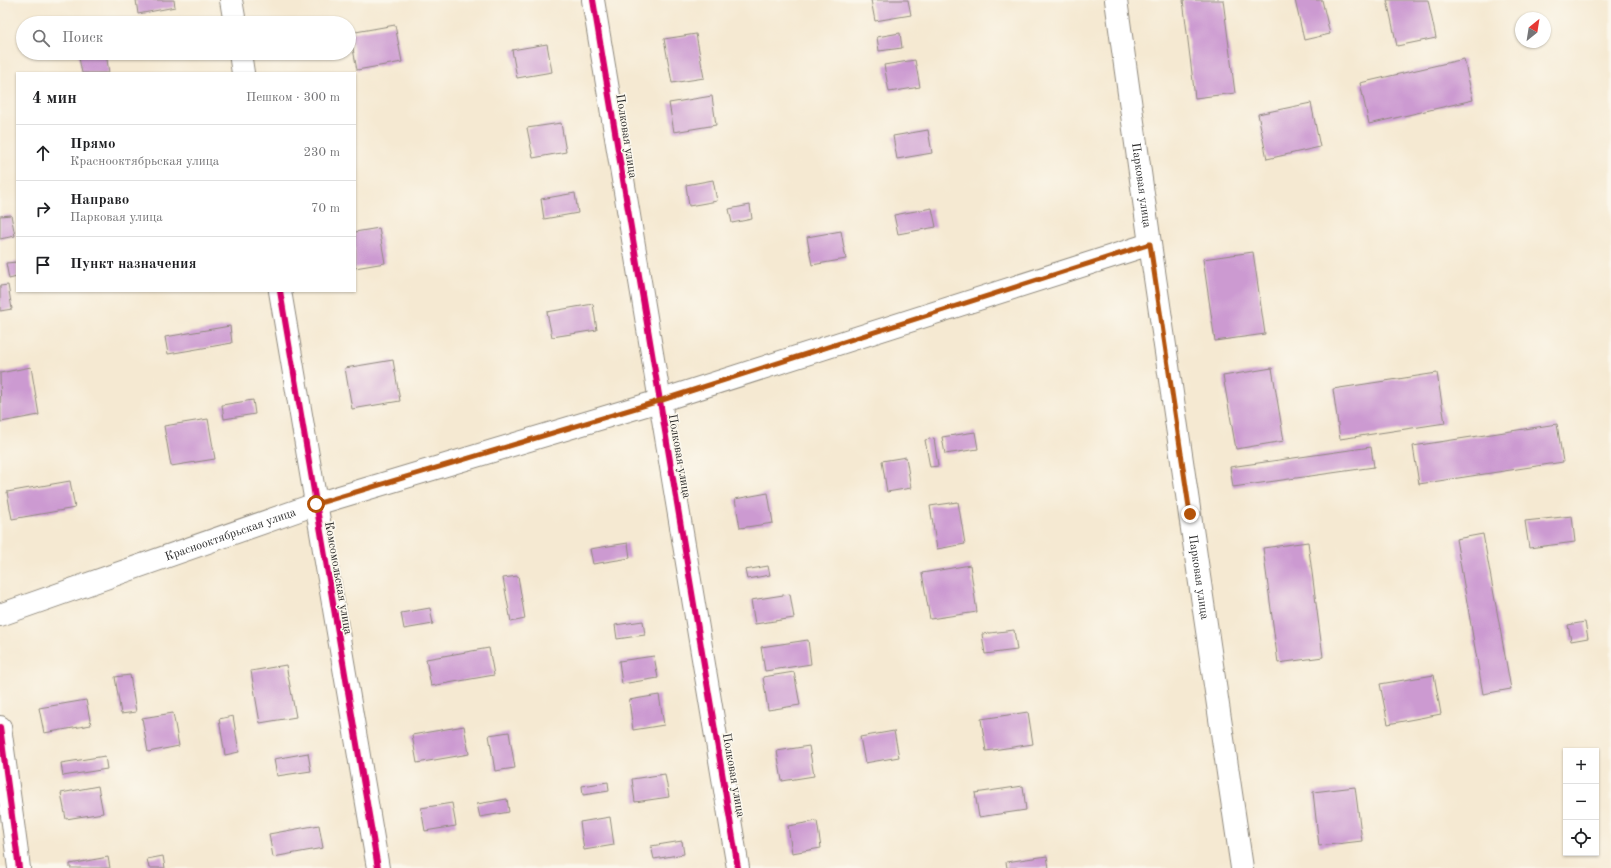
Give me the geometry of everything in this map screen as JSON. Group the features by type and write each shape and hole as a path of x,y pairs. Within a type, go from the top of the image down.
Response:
{"main road":[{"path":"231,0 234,16"},
{"name":"Полковая улица","path":"593,0 738,868"},
{"name":"Парковая улица","path":"1116,0 1150,244 1242,868"},
{"path":"241,60 243,72"},
{"name":"Краснооктябрьская улица","path":"0,615 316,504 659,401 1150,244"},
{"name":"Комсомольская улица","path":"280,292 378,868"},
{"path":"0,727 20,868"}],"building":[{"path":"136,0 174,0 175,7 138,14"},
{"path":"871,0 908,0 911,15 875,21"},
{"path":"1183,0 1223,0 1235,93 1195,98"},
{"path":"1295,0 1322,0 1330,34 1304,40"},
{"path":"1387,0 1428,0 1436,38 1397,46"},
{"path":"395,25 402,62 357,70 355,60 356,32"},
{"path":"900,33 902,48 879,51 877,37"},
{"path":"696,34 704,78 672,83 664,39"},
{"path":"547,44 552,72 517,78 512,50"},
{"path":"1464,59 1473,100 1369,124 1360,83"},
{"path":"79,60 107,60 109,72 82,72"},
{"path":"915,60 920,87 889,92 884,65"},
{"path":"712,96 716,125 674,132 669,103"},
{"path":"1311,103 1320,147 1267,159 1258,114"},
{"path":"561,123 566,152 533,158 527,128"},
{"path":"928,130 932,153 897,159 893,136"},
{"path":"713,180 717,201 689,206 686,185"},
{"path":"575,193 578,213 544,219 541,199"},
{"path":"750,205 752,219 732,223 729,209"},
{"path":"932,208 936,227 898,234 894,215"},
{"path":"11,215 15,236 0,239 0,216"},
{"path":"379,228 385,263 356,268 356,232"},
{"path":"841,231 846,259 812,265 807,237"},
{"path":"1253,252 1265,334 1215,341 1203,259"},
{"path":"16,262 16,277 9,279 6,263"},
{"path":"8,285 12,309 0,311 0,286"},
{"path":"593,304 597,330 552,337 547,312"},
{"path":"230,326 232,343 168,354 165,337"},
{"path":"393,360 400,401 352,409 345,368"},
{"path":"31,367 39,415 1,422 0,373"},
{"path":"1272,368 1284,441 1236,449 1223,376"},
{"path":"1437,373 1445,423 1340,439 1333,389"},
{"path":"253,400 255,414 224,419 222,405"},
{"path":"208,419 215,459 171,466 164,426"},
{"path":"1557,424 1563,462 1419,484 1413,446"},
{"path":"975,432 978,449 945,454 942,437"},
{"path":"934,438 938,466 930,467 925,440"},
{"path":"1371,447 1374,467 1233,487 1230,467"},
{"path":"906,457 911,488 887,492 882,461"},
{"path":"70,481 75,508 12,519 7,492"},
{"path":"768,493 773,523 740,528 735,499"},
{"path":"958,502 965,544 937,549 930,506"},
{"path":"1572,516 1575,542 1529,548 1525,521"},
{"path":"1483,534 1511,689 1483,694 1456,539"},
{"path":"1308,542 1323,657 1278,663 1263,548"},
{"path":"628,543 630,558 593,564 590,549"},
{"path":"970,565 977,612 930,619 922,573"},
{"path":"768,566 770,575 747,579 745,570"},
{"path":"518,576 525,619 511,622 503,578"},
{"path":"790,594 794,618 755,624 751,600"},
{"path":"430,608 433,624 404,629 401,613"},
{"path":"643,621 645,635 617,639 615,625"},
{"path":"1585,622 1588,638 1571,641 1568,625"},
{"path":"1014,630 1017,650 985,654 982,634"},
{"path":"808,640 811,664 765,671 761,647"},
{"path":"489,648 494,675 431,686 426,659"},
{"path":"654,656 658,678 622,684 619,661"},
{"path":"286,665 296,717 260,723 251,671"},
{"path":"794,672 800,705 768,710 763,677"},
{"path":"130,675 136,712 121,714 115,677"},
{"path":"1434,675 1441,714 1388,724 1380,684"},
{"path":"659,695 664,725 633,730 629,700"},
{"path":"86,700 91,725 44,733 39,708"},
{"path":"1028,712 1033,744 986,751 981,719"},
{"path":"173,713 179,746 148,752 142,718"},
{"path":"233,716 239,752 225,755 219,719"},
{"path":"464,726 469,754 417,763 412,735"},
{"path":"894,731 899,757 865,763 860,737"},
{"path":"509,732 515,768 495,771 489,735"},
{"path":"809,746 814,776 782,781 777,751"},
{"path":"308,753 311,771 277,776 274,759"},
{"path":"105,756 107,769 63,776 61,763"},
{"path":"665,774 669,797 635,802 632,779"},
{"path":"608,782 609,791 583,795 582,786"},
{"path":"98,786 103,813 66,819 61,793"},
{"path":"1023,786 1026,810 979,817 975,793"},
{"path":"1355,787 1362,841 1319,846 1313,792"},
{"path":"507,799 509,812 480,817 477,804"},
{"path":"452,803 456,826 425,831 421,808"},
{"path":"610,817 614,845 584,850 580,822"},
{"path":"817,821 821,848 792,853 788,826"},
{"path":"319,825 323,848 273,857 269,834"},
{"path":"682,841 684,854 654,859 651,846"},
{"path":"163,856 165,868 149,868 147,859"},
{"path":"1047,856 1049,868 1007,868 1006,862"},
{"path":"108,857 110,868 70,868 70,864"}],"cycle path":[{"path":"593,0 738,868"},
{"path":"280,292 378,868"},
{"path":"0,727 19,868"}],"route":[{"path":"316,504 659,401 1150,244 1190,514"}]}
